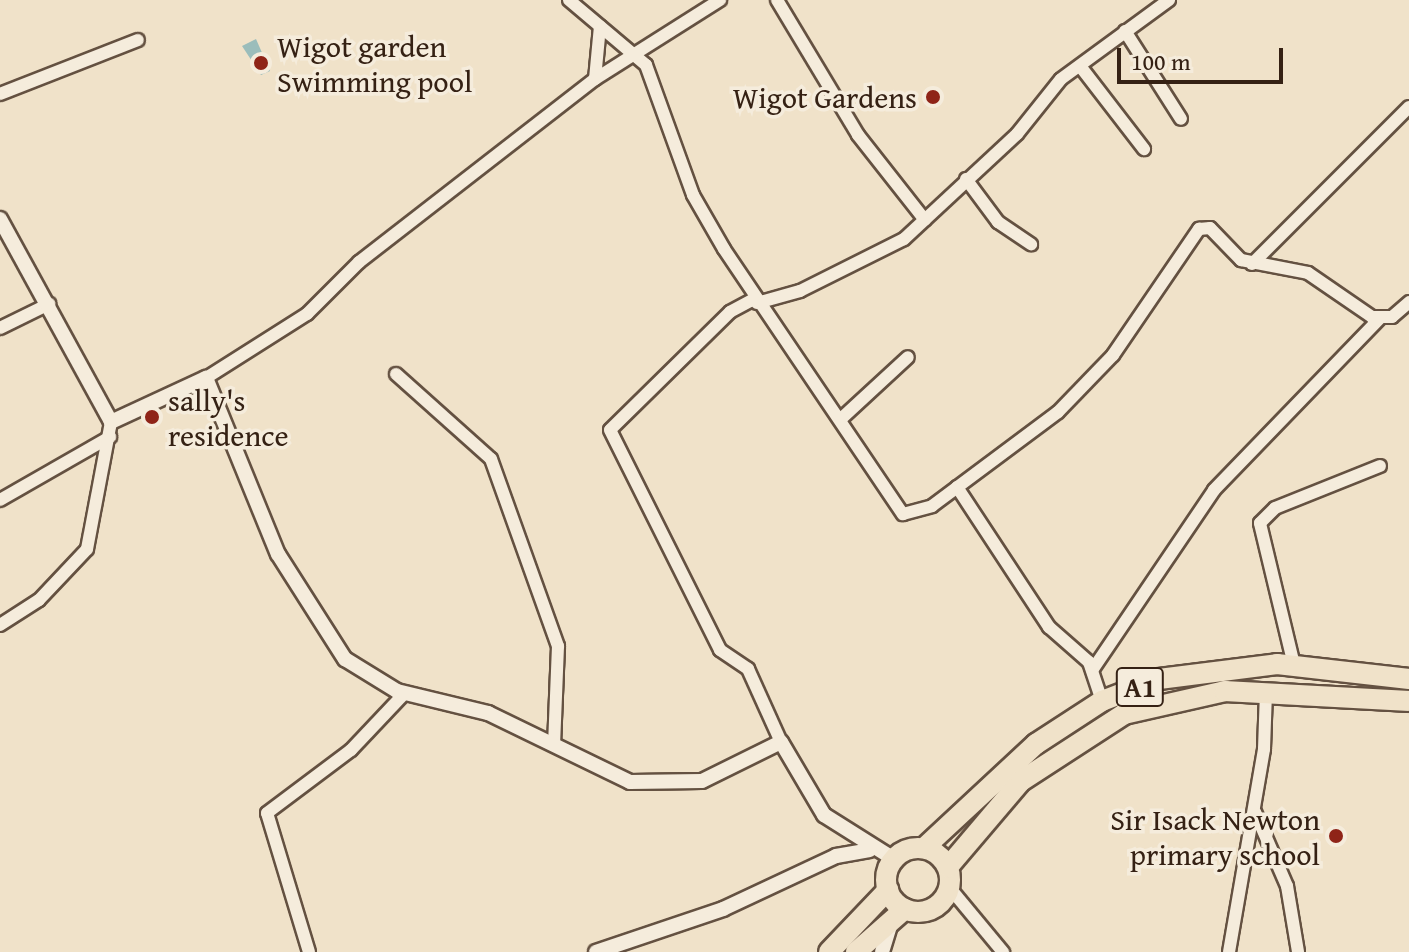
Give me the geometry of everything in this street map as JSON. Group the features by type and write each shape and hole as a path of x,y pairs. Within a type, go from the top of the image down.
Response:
{"highway":[{"name":"A1","path":"894,859 924,848 1036,744 1102,701 1194,671 1294,665 1409,679"},
{"name":"A1","path":"856,952 905,909 930,910 949,877 1021,781 1090,730 1163,702 1266,691 1409,701"},
{"path":"924,848 949,877"},
{"path":"829,952 888,890 894,859"},
{"path":"888,890 905,909"}],"street":[{"path":"569,0 639,56 693,195 756,301 843,417 903,514 918,513 1058,412 1100,371 1195,230 1210,228 1252,264 1308,273 1379,319"},
{"path":"0,500 111,430 206,378 307,314 359,262 595,79 639,56 720,0"},
{"path":"777,0 858,135 925,220"},
{"path":"894,859 869,850 804,792 748,669 720,650 610,430 730,312 880,253 925,220 1080,66 1169,0"},
{"path":"595,79 600,26"},
{"path":"1125,31 1181,119"},
{"path":"0,94 138,40"},
{"path":"1080,66 1144,149"},
{"path":"1252,264 1409,107"},
{"path":"966,179 998,222 1031,244"},
{"path":"0,219 49,304 111,430 87,549 39,600 0,625"},
{"path":"1093,669 1214,490 1379,319 1409,302"},
{"path":"0,328 49,304"},
{"path":"843,417 908,357"},
{"path":"396,374 491,459 558,646 554,745"},
{"path":"206,378 306,607 345,659 404,694 488,713 615,779 673,785 716,776 781,742"},
{"path":"1294,665 1260,523 1275,508 1380,466"},
{"path":"957,487 1049,627 1093,669 1102,701"},
{"path":"1229,952 1255,812 1266,691"},
{"path":"309,952 267,813 351,750 404,694"},
{"path":"1255,812 1287,886 1298,952"},
{"path":"596,952 723,909 836,856 869,850"},
{"path":"949,877 1003,952"},
{"path":"882,952 890,925"}],"water":[{"name":"Wigot garden Swimming pool","path":"256,39 270,71 261,75 242,46"}],"place":[{"name":"Wigot garden Swimming pool","path":"261,63"},
{"name":"Wigot Gardens","path":"933,97"},
{"name":"sally's residence","path":"152,417"},
{"name":"Sir Isack Newton primary school","path":"1336,836"}]}
